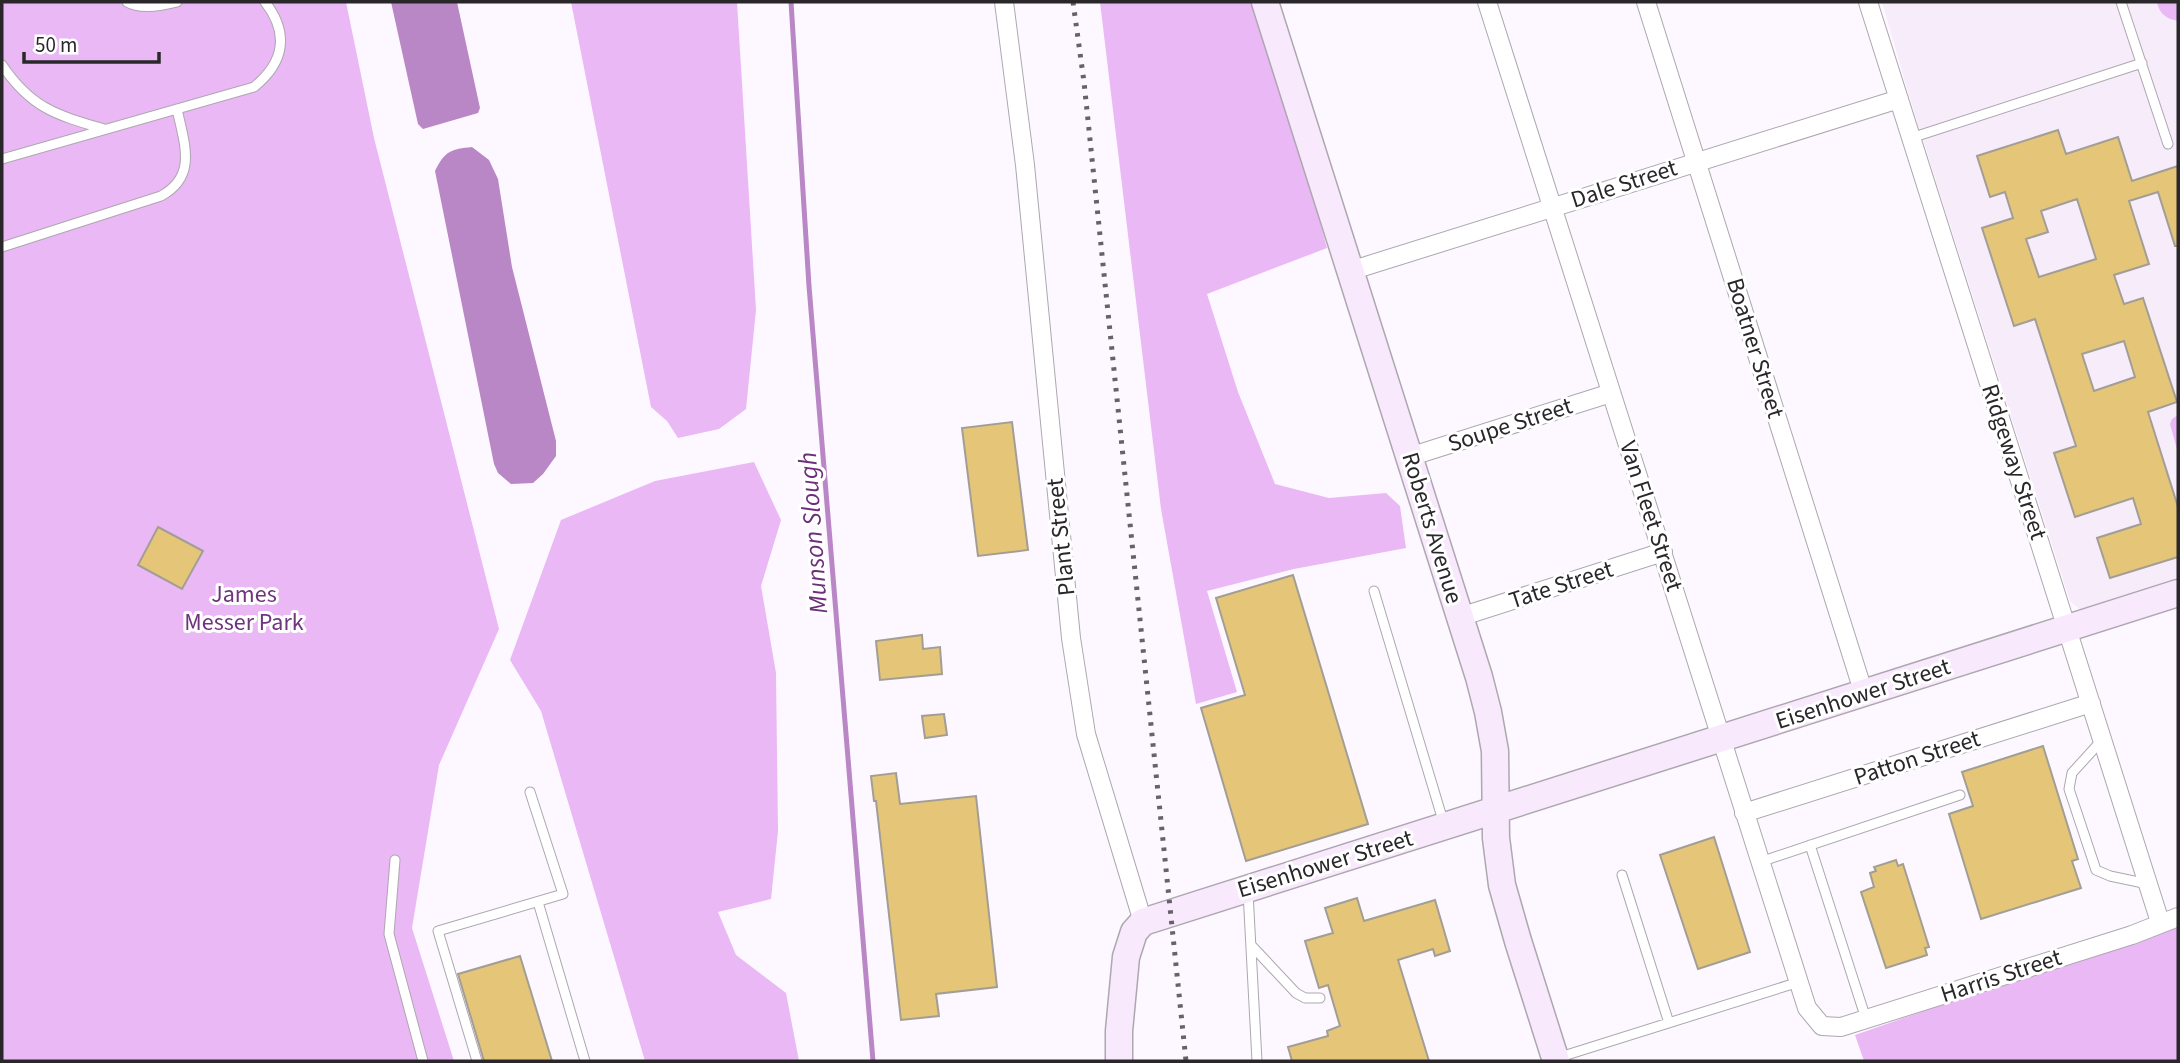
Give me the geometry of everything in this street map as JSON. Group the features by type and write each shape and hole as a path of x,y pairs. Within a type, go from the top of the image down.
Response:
{"street":[{"name":"Plant Street","path":"1004,2 1025,165 1080,706 1143,922"},
{"name":"Roberts Avenue","path":"1265,2 1489,712 1495,751 1496,838 1502,885 1556,1060"},
{"name":"Van Fleet Street","path":"1487,2 1807,1008 1822,1026"},
{"name":"Boatner Street","path":"1646,2 1864,694"},
{"name":"Ridgeway Street","path":"1868,2 2160,922"},
{"name":"Dale Street","path":"1350,271 1899,99"},
{"name":"Soupe Street","path":"1409,457 1611,393"},
{"name":"Tate Street","path":"1460,617 1663,552"},
{"name":"Eisenhower Street","path":"1143,922 2178,593"},
{"name":"Patton Street","path":"1744,813 2091,703"},
{"path":"1495,751 1517,786 1548,794"},
{"name":"Harris Street","path":"1822,1026 1841,1027 2132,935 2178,917"},
{"path":"1113,1060 1126,957 1135,932 1143,922"}],"lane":[{"path":"127,2 148,6 177,2"},
{"path":"2,159 254,87 274,66 281,47 280,30 274,14 265,2"},
{"path":"2121,2 2168,144"},
{"path":"1911,138 2141,63"},
{"path":"2,65 30,99 60,116 106,130"},
{"path":"2,247 161,196 175,188 187,156 177,109"},
{"path":"1374,591 1444,827"},
{"path":"2102,740 2072,773 2068,789 2096,870 2110,876 2148,884"},
{"path":"477,1061 438,931 563,894 530,792"},
{"path":"1760,862 1960,795"},
{"path":"1810,845 1866,1019"},
{"path":"395,860 388,934 423,1061"},
{"path":"1622,876 1669,1023"},
{"path":"1248,888 1257,1061"},
{"path":"538,902 585,1061"},
{"path":"1251,945 1296,993 1305,998 1320,998"},
{"path":"1556,1060 1799,982"}],"shaded area":[{"path":"391,2 457,2 480,108 478,113 423,129 418,124"},
{"path":"1882,2 2178,2 2178,582 2083,612 2070,601 1914,112"},
{"path":"472,147 489,160 498,179 512,267 556,441 556,456 533,483 511,484 498,473 494,464 435,171 449,152"}],"green space":[{"name":"James Messer Park","path":"2,2 346,2 374,138 499,629 439,765 412,928 454,1061 2,1061"},
{"path":"571,2 737,2 756,310 746,409 719,429 678,438 667,421 651,407"},
{"path":"1100,2 1256,2 1327,248 1207,294 1238,392 1275,484 1329,498 1386,493 1400,506 1406,548 1294,569 1207,591 1237,692 1196,704 1161,509"},
{"path":"2157,2 2178,2 2178,21 2164,15"},
{"path":"2178,415 2178,453 2170,424"},
{"path":"754,462 781,520 761,586 776,673 778,831 771,899 718,912 736,955 786,993 799,1061 645,1061 541,711 510,660 561,520 655,481"},
{"path":"2178,922 2178,1061 1864,1061 1855,1035"}],"building":[{"path":"2058,130 2066,154 2118,137 2132,181 2178,166 2178,246 2175,246 2158,192 2129,201 2149,264 2114,275 2124,304 2143,298 2177,402 2148,412 2178,507 2178,557 2110,578 2097,538 2141,524 2133,498 2075,517 2054,453 2076,446 2035,319 2014,326 1982,228 2013,218 2005,192 1990,197 1977,156","holes":["2077,199 2096,259 2039,277 2026,239 2048,232 2041,211","2124,341 2135,377 2094,391 2082,354"]},
{"path":"1012,422 1028,550 978,556 962,428"},
{"path":"158,527 203,551 182,589 138,565"},
{"path":"1293,575 1368,824 1246,861 1201,708 1245,695 1216,598"},
{"path":"922,635 923,649 940,647 942,674 880,680 876,641"},
{"path":"944,714 947,735 925,738 922,716"},
{"path":"2043,746 2078,859 2072,861 2081,888 1981,919 1949,814 1973,806 1962,772"},
{"path":"896,773 900,804 976,796 997,987 936,994 939,1016 901,1020 871,776"},
{"path":"1714,837 1750,952 1698,969 1660,855"},
{"path":"1896,860 1898,866 1903,864 1929,947 1925,948 1927,955 1886,968 1861,892 1874,887 1870,873 1876,871 1874,867"},
{"path":"1357,898 1364,921 1435,900 1450,951 1435,956 1433,949 1398,960 1429,1061 1292,1061 1288,1047 1328,1036 1327,1031 1340,1026 1328,985 1319,988 1305,941 1333,933 1325,908"},
{"path":"520,956 552,1061 484,1061 458,974"}],"waterway":[{"name":"Munson Slough","path":"791,2 809,286 873,1061"}],"railway":[{"path":"1073,2 1084,82 1186,1061"}]}
